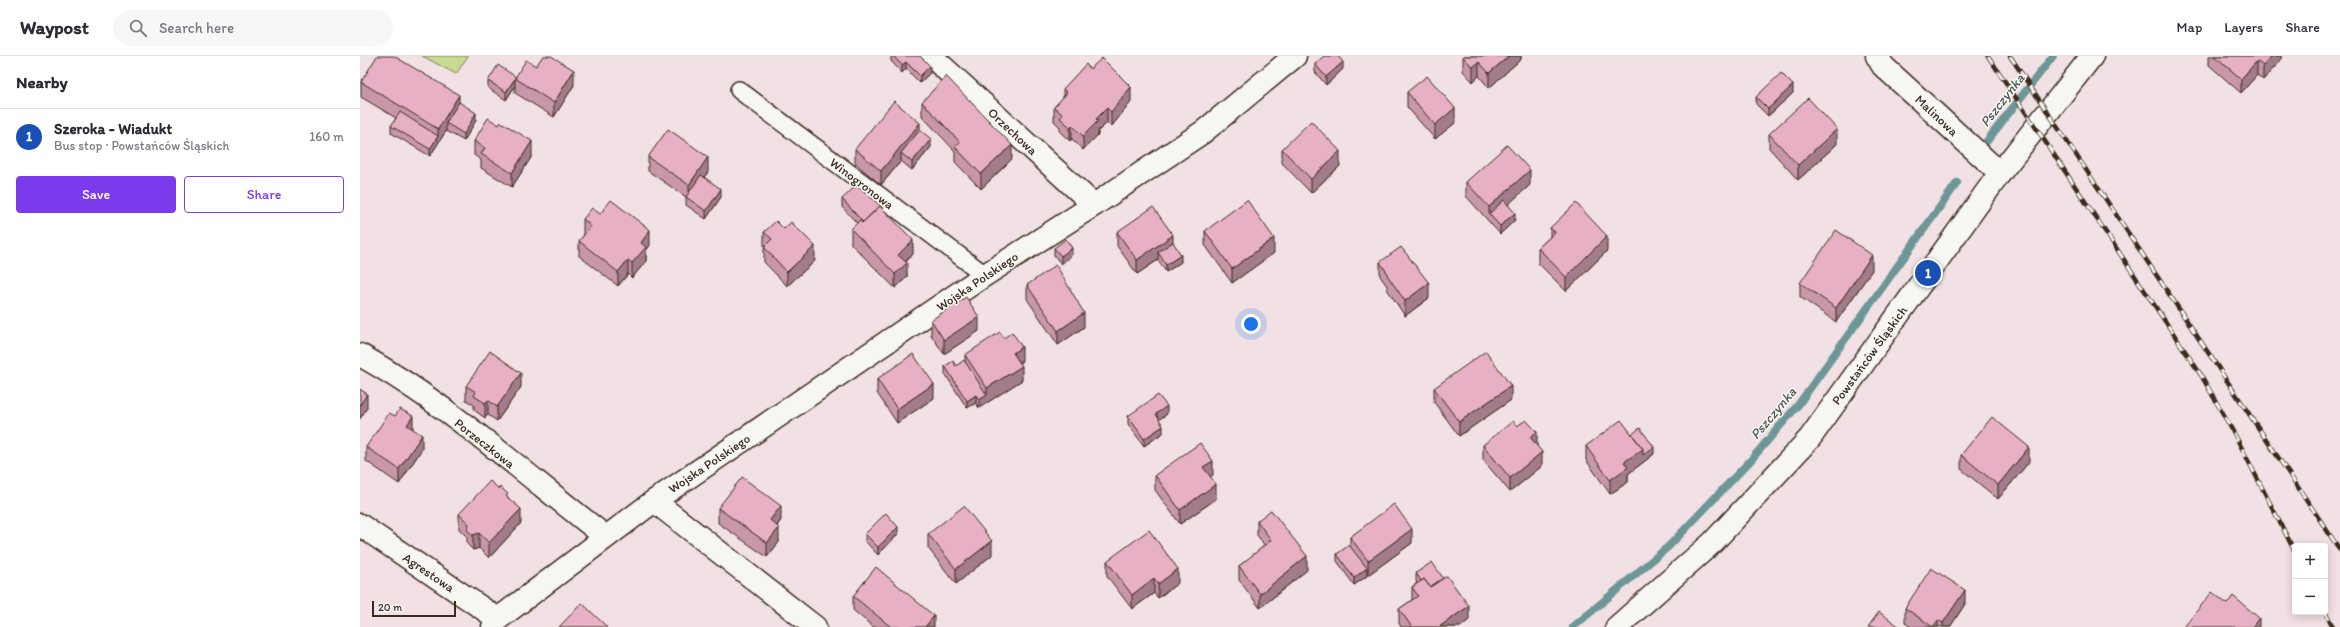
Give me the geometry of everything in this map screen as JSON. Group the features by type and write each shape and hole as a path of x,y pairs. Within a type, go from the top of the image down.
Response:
{"street":[{"name":"Orzechowa","path":"931,56 1094,205"},
{"name":"Wojska Polskiego","path":"495,623 654,501 985,275 1094,205 1203,132 1295,56"},
{"name":"Malinowa","path":"1877,56 1883,66 2000,173"},
{"name":"Powstańców Śląskich","path":"1617,627 1713,542 1810,438 2000,173 2092,56"},
{"name":"Porzeczkowa","path":"360,355 394,374 606,538"},
{"name":"Wojska Polskiego","path":"654,501 815,627"},
{"name":"Agrestowa","path":"360,525 495,623"}],"lane":[{"name":"Winogronowa","path":"739,90 985,275"}],"green space":[{"path":"422,56 468,56 456,74"}],"building":[{"path":"377,56 394,56 459,95 438,129 361,82"},
{"path":"543,56 551,56 574,70 554,103 515,78 526,60 536,66"},
{"path":"893,56 920,56 930,66 920,76 906,62 902,65"},
{"path":"1324,56 1338,56 1343,62 1326,77 1315,64"},
{"path":"1509,56 1489,73 1479,62 1473,67 1463,57"},
{"path":"2215,56 2272,56 2263,66 2257,61 2241,79"},
{"path":"1102,58 1131,87 1111,112 1107,108 1096,119 1098,121 1083,136 1072,125 1070,127 1060,118 1063,115 1054,107 1067,93 1063,89 1086,64 1090,69"},
{"path":"498,65 516,77 506,92 488,81"},
{"path":"1781,73 1793,85 1768,109 1756,97"},
{"path":"946,76 1012,145 981,174 955,147 960,142 922,102"},
{"path":"1427,76 1455,108 1435,125 1407,92"},
{"path":"1808,98 1837,129 1798,165 1769,134"},
{"path":"894,101 920,123 881,171 855,149"},
{"path":"459,102 476,113 464,134 446,123"},
{"path":"400,112 438,136 430,149 391,126"},
{"path":"488,118 499,125 501,122 532,141 512,173 481,154 485,148 474,141"},
{"path":"1311,121 1340,151 1311,179 1282,149"},
{"path":"668,129 708,157 689,185 648,157"},
{"path":"920,130 931,139 912,162 901,153"},
{"path":"1507,145 1530,170 1489,207 1466,182"},
{"path":"701,175 721,189 706,211 686,197"},
{"path":"857,185 884,209 880,206 863,222 842,199"},
{"path":"611,200 650,230 641,243 646,247 632,263 628,260 618,272 579,241 591,226 583,219 592,208 600,214"},
{"path":"1247,200 1274,238 1232,269 1205,231"},
{"path":"1504,200 1515,213 1500,226 1489,214"},
{"path":"1576,203 1607,236 1566,277 1538,248 1555,232 1550,228"},
{"path":"880,206 913,240 898,255 907,263 895,274 851,229 860,220 862,223"},
{"path":"1153,207 1173,235 1137,260 1117,232"},
{"path":"776,221 784,229 791,222 815,246 787,272 764,247 772,239 764,232"},
{"path":"1836,230 1872,255 1836,308 1800,283"},
{"path":"1066,239 1072,248 1061,256 1054,248"},
{"path":"1173,242 1181,255 1166,265 1158,252"},
{"path":"1401,247 1429,283 1405,301 1380,262"},
{"path":"1056,265 1084,313 1058,331 1027,285"},
{"path":"966,297 979,317 944,340 931,320"},
{"path":"1000,332 1004,338 1012,332 1022,347 1013,353 1022,366 987,388 965,355"},
{"path":"490,351 521,373 497,407 488,400 485,403 474,396 476,392 466,386"},
{"path":"1486,351 1511,386 1459,422 1434,388"},
{"path":"913,354 934,384 897,409 877,379"},
{"path":"964,360 987,395 979,400 976,395 967,401 945,366 953,361 956,366"},
{"path":"360,389 367,394 360,405"},
{"path":"1158,395 1167,406 1156,414 1163,426 1144,439 1128,416"},
{"path":"400,409 413,416 407,425 422,435 399,469 366,447 389,413 395,416"},
{"path":"1992,417 2029,447 1998,485 1961,455"},
{"path":"1526,420 1537,432 1530,437 1542,452 1510,478 1483,445 1513,421 1517,426"},
{"path":"1621,420 1643,449 1624,462 1628,467 1610,480 1586,446"},
{"path":"1640,428 1654,447 1643,455 1643,449 1632,434"},
{"path":"1200,443 1213,461 1203,467 1216,484 1180,510 1155,475"},
{"path":"742,477 781,506 770,520 779,528 767,543 718,508"},
{"path":"490,481 499,489 500,487 508,494 506,496 521,509 489,543 479,533 473,535 467,530 469,524 459,514"},
{"path":"1394,504 1412,529 1368,561 1350,537"},
{"path":"964,506 992,541 956,569 928,534"},
{"path":"1271,510 1307,556 1260,594 1239,566 1271,540 1257,521"},
{"path":"886,513 898,527 878,547 865,534"},
{"path":"1149,530 1178,569 1158,584 1154,578 1132,595 1107,561"},
{"path":"1349,545 1367,568 1354,578 1337,554"},
{"path":"1432,562 1443,578 1430,587 1424,579 1421,581 1416,573"},
{"path":"876,567 934,616 925,627 891,627 853,596"},
{"path":"1931,568 1965,590 1943,623 1938,620 1933,627 1905,608"},
{"path":"1447,576 1469,606 1439,627 1412,627 1399,609 1418,596 1412,587 1424,579 1430,587"},
{"path":"2212,592 2227,604 2233,596 2259,618 2252,627 2184,627"},
{"path":"582,603 607,627 559,627"},
{"path":"1879,612 1900,627 1868,627"}],"waterway":[{"name":"Pszczynka","path":"1987,141 2053,56"},
{"name":"Pszczynka","path":"1573,627 1669,546 1750,461 1798,405 1957,183"}],"railway":[{"path":"1988,56 2201,375 2235,435 2292,546"},
{"path":"2010,56 2340,550"},
{"path":"2327,615 2333,627"}],"place":[{"name":"Szeroka - Wiadukt","path":"1928,273"}]}
